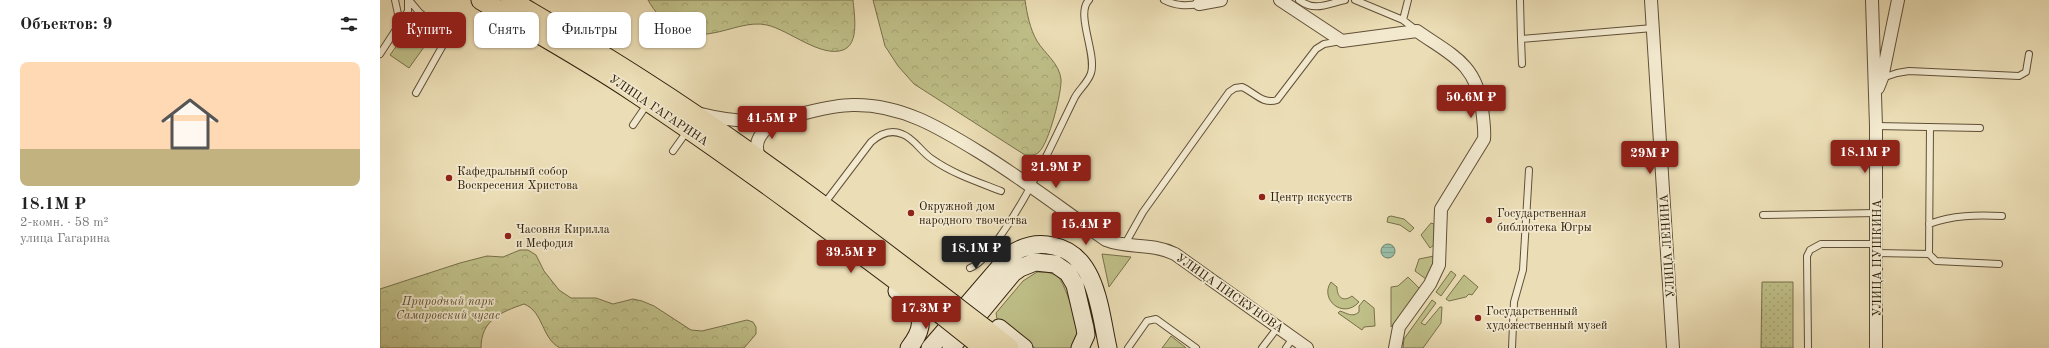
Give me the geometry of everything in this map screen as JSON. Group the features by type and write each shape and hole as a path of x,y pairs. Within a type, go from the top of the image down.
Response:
{"main road":[{"name":"УЛИЦА ГАГАРИНА","path":"481,0 648,102 688,120 765,164 819,213 908,270 968,329"},
{"name":"УЛИЦА ГАГАРИНА","path":"510,0 642,80 688,120 819,213 968,329 1009,348"},
{"path":"819,213 840,248 912,303 917,309 921,325 916,338 909,348"},
{"path":"968,329 1010,255 1027,246 1047,244 1066,250 1085,267 1092,280 1108,348"},
{"path":"930,348 968,329 1013,274 1028,264 1042,261 1063,268 1072,278 1086,335 1080,348"},
{"path":"968,329 1019,348"},
{"path":"968,329 1024,348"}],"street":[{"path":"1199,4 1221,0"},
{"path":"1280,0 1342,41 1417,31 1464,65 1472,74 1481,101 1484,130 1481,146 1441,209 1439,265 1430,284 1399,327 1395,348"},
{"name":"УЛИЦА ЛЕНИНА","path":"1651,0 1673,348"},
{"name":"УЛИЦА ПУШКИНА","path":"1872,0 1876,94 1876,348"},
{"path":"1876,94 1882,78 1898,0"},
{"name":"УЛИЦА ПИСКУНОВА","path":"688,120 757,121 783,118 820,108 852,104 873,106 902,112 946,132 1032,186 1106,240 1125,244 1152,246 1175,254 1307,348"},
{"name":"УЛИЦА ПИСКУНОВА","path":"765,164 757,148 759,137 770,126 783,118"}],"lane":[{"path":"395,0 398,12"},
{"path":"407,12 409,0"},
{"path":"409,0 419,12 444,32 448,38 416,93"},
{"path":"970,268 981,261 1020,209 1075,96 1091,74 1092,61 1084,10 1084,6 1089,0"},
{"path":"1164,0 1174,5 1183,6 1199,4"},
{"path":"1299,0 1308,7 1315,7 1345,0"},
{"path":"1355,0 1403,20 1417,31"},
{"path":"1403,20 1408,0"},
{"path":"1520,0 1522,64"},
{"path":"1521,39 1653,28"},
{"path":"380,53 392,36"},
{"path":"1125,244 1143,212 1229,92 1235,88 1242,87 1264,101 1271,102 1277,100 1316,49 1324,44 1342,41"},
{"path":"1882,78 1909,71 2020,76 2026,72 2029,54"},
{"path":"633,124 648,102"},
{"path":"672,152 688,120"},
{"path":"1876,126 1980,128"},
{"path":"1928,254 1930,127"},
{"path":"819,213 871,142 877,136 885,133 901,133 908,137 938,164 961,176 1001,191"},
{"path":"1512,348 1514,302 1523,270 1529,170"},
{"path":"1763,214 1877,213"},
{"path":"1929,224 1944,218 1958,216 2002,216"},
{"path":"1808,348 1807,256 1810,250 1821,244 1877,248 1928,254 1936,261 1999,264"},
{"path":"1128,348 1147,321 1152,319 1194,348"},
{"path":"1262,348 1278,327"},
{"path":"1286,348 1293,338"}],"green space":[{"path":"648,0 853,0 855,28 852,41 848,47 843,50 834,51 815,47 776,28 760,24 747,25 706,34 706,12 656,12"},
{"path":"873,0 1025,0 1032,32 1040,46 1055,63 1061,79 1061,86 1051,128 1043,147 1039,152 1034,155 1025,155 914,84 898,66 885,46"},
{"path":"395,48 423,48 409,68 390,55"},
{"path":"1391,216 1404,219 1414,228 1410,232 1400,225 1387,222 1388,217"},
{"path":"1431,223 1434,224 1435,244 1430,248 1421,235"},
{"name":"Природный парк Самаровский чугас","path":"520,250 528,250 536,255 544,271 559,290 571,298 596,298 613,304 633,299 642,301 654,306 691,330 702,331 747,320 753,322 756,327 756,334 744,348 560,348 549,338 539,319 531,308 524,304 508,310 494,318 484,330 481,348 380,348 380,289 460,263 487,256 503,257"},
{"path":"1102,254 1131,257 1109,287"},
{"path":"1434,256 1434,261 1426,279 1415,271 1419,259"},
{"path":"1451,271 1456,275 1441,296 1436,292"},
{"path":"1037,272 1056,275 1064,287 1071,304 1078,334 1072,348 1035,348 997,319 996,313 1023,281"},
{"path":"1464,275 1478,287 1472,295 1469,294 1466,297 1449,301 1446,299"},
{"path":"1408,277 1420,289 1391,327 1391,287 1398,286"},
{"path":"1331,282 1337,287 1341,298 1345,299 1352,296 1359,302 1353,307 1346,309 1334,305 1330,301 1328,295 1328,288"},
{"path":"1762,282 1793,282 1793,348 1761,348"},
{"path":"1364,300 1374,308 1375,326 1364,327 1362,330 1338,313 1340,311 1354,315 1356,314 1359,312 1359,306"},
{"path":"1432,300 1436,303 1421,323 1425,325 1440,307 1442,307 1441,323 1423,348 1403,348 1404,339"},
{"path":"1171,336 1185,347 1186,348 1162,348"}],"shaded area":[{"path":"1388,244 1393,246 1395,251 1393,256 1388,258 1383,256 1381,251 1383,246"}],"place":[{"name":"Кафедральный собор Воскресения Христова","path":"449,178"},
{"name":"Центр искусств","path":"1262,197"},
{"name":"Окружной дом народного твочества","path":"911,213"},
{"name":"Государственная библиотека Югры","path":"1489,220"},
{"name":"Часовня Кирилла и Мефодия","path":"508,236"},
{"name":"Государственный художественный музей","path":"1478,318"}]}
